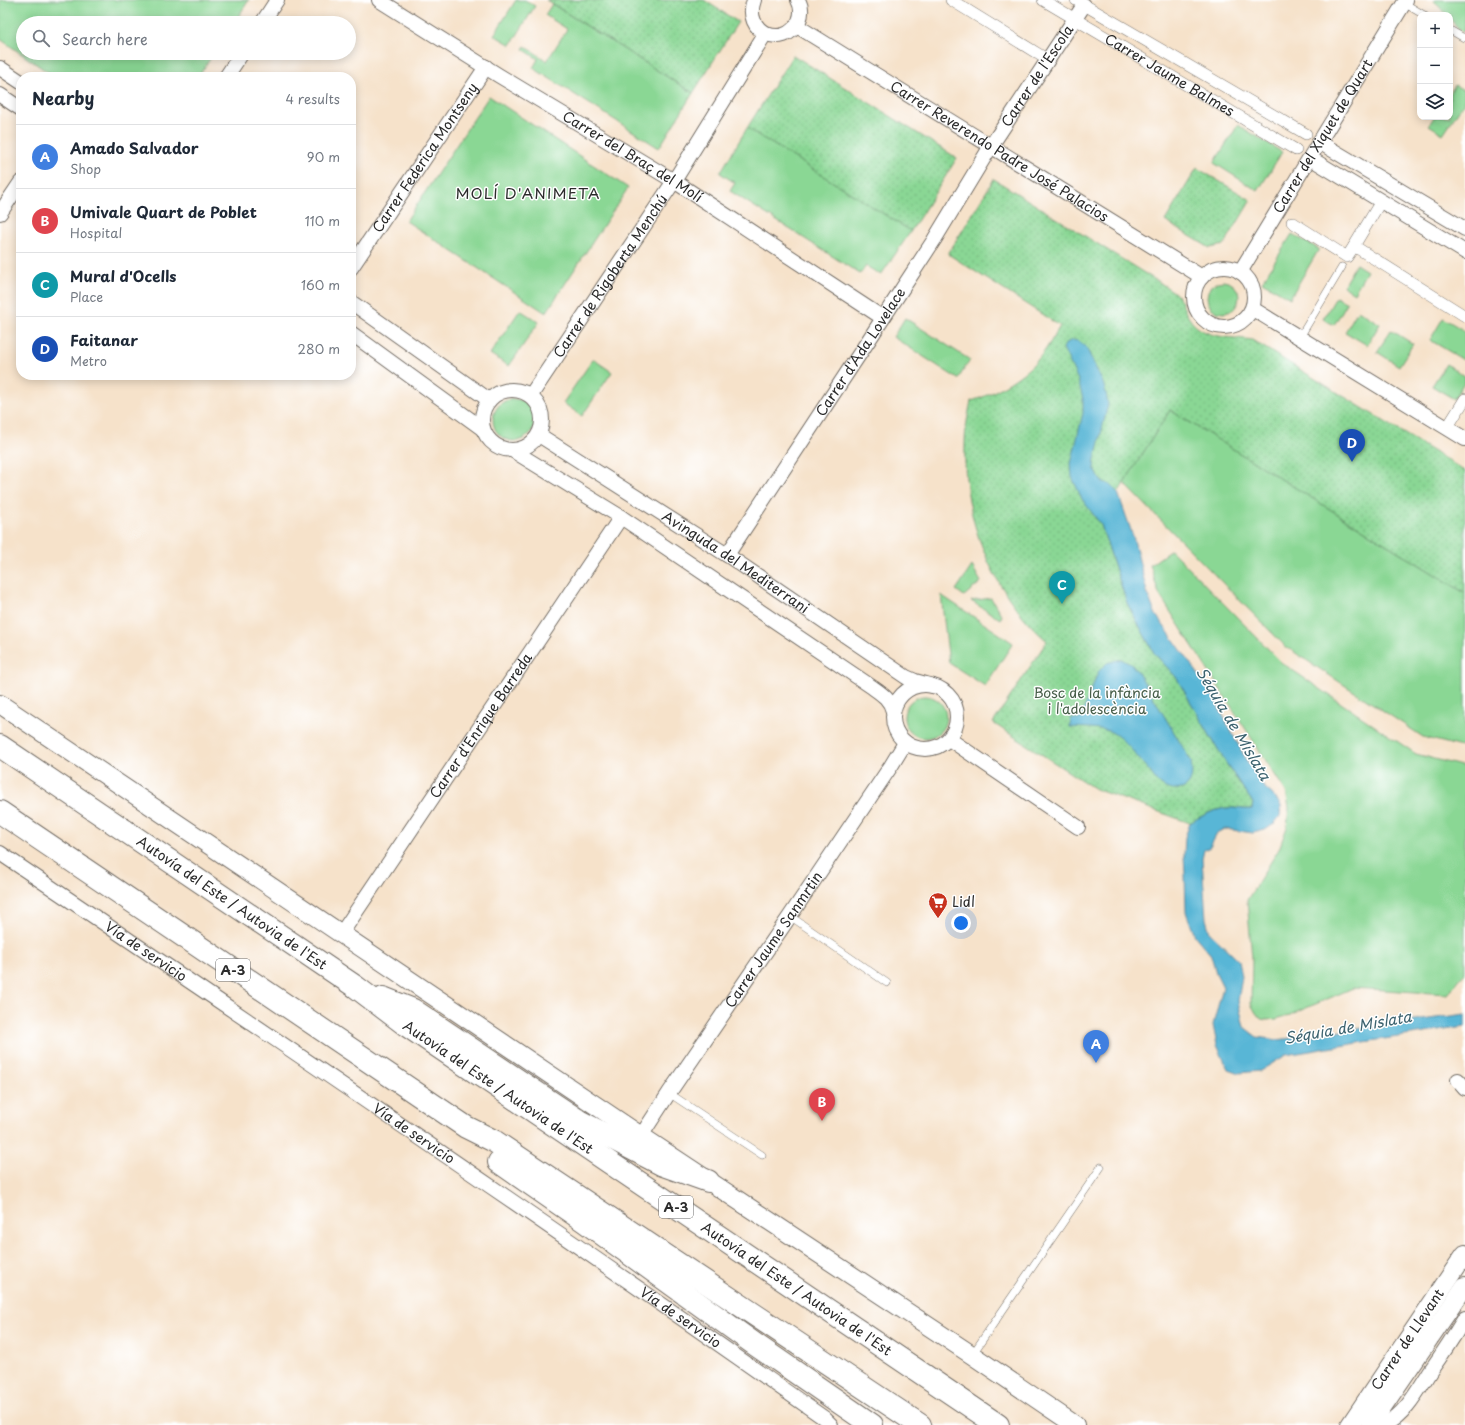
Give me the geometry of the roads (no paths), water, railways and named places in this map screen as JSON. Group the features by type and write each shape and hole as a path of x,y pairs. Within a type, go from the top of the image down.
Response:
{"highway":[{"name":"Autovía del Este / Autovia de l'Est","path":"0,746 356,987 406,1025 998,1425"},
{"name":"A-3","path":"0,812 466,1127 494,1141 920,1425"},
{"path":"356,987 413,1010 579,1121 663,1165 708,1181"},
{"path":"466,1127 485,1152 584,1221 753,1343 872,1425"}],"street":[{"path":"267,16 277,0"},
{"name":"Carrer del Braç del Molí","path":"379,0 674,181 883,318"},
{"path":"754,0 751,12 752,19 755,25 765,34 772,36 786,34 797,26 801,12 798,0"},
{"path":"951,0 1048,60"},
{"name":"Carrer Jaume Balmes","path":"1043,0 1296,150"},
{"name":"Carrer de l'Escola","path":"991,146 1075,20 1080,2"},
{"name":"Carrer Jaume Balmes","path":"1080,2 1306,134"},
{"name":"Carrer del Xiquet de Quart","path":"1240,272 1405,2"},
{"name":"Carrer Reverendo Padre José Palacios","path":"797,26 1202,278"},
{"name":"Carrer de Rigoberta Menchú","path":"531,395 674,181 765,34"},
{"path":"229,72 237,60"},
{"name":"Carrer Federica Montseny","path":"356,261 486,67"},
{"path":"0,68 16,79"},
{"path":"0,95 16,106"},
{"path":"1319,142 1465,229"},
{"name":"Carrer d'Ada Lovelace","path":"727,555 934,240 991,146"},
{"path":"1310,158 1465,252"},
{"path":"0,214 16,190"},
{"path":"1292,222 1347,257 1381,201"},
{"path":"1354,246 1465,316"},
{"path":"1224,267 1232,268 1240,272 1251,284 1254,292 1252,308 1247,318 1239,324 1229,327 1218,327 1209,323 1201,316 1196,307 1194,297 1196,286 1208,272 1216,269 1224,267"},
{"path":"356,306 488,400"},
{"path":"1252,308 1465,439"},
{"path":"356,337 483,429"},
{"path":"513,389 531,395 540,406 542,414 542,428 539,435 527,447 512,450 502,448 494,444 488,438 483,429 482,423 483,411 488,400 495,394 504,390 513,389"},
{"path":"1447,428 1465,399"},
{"name":"Avinguda del Mediterrani","path":"539,435 727,555 906,677 933,686"},
{"name":"Avinguda del Mediterrani","path":"512,450 621,517 872,687 891,703 893,711"},
{"name":"Carrer d'Enrique Barreda","path":"341,934 621,517"},
{"path":"923,685 933,686 950,696 955,704 958,713 958,722 955,732 942,746 923,750 914,748 905,743 895,729 893,711 897,701 903,693 912,687 923,685"},
{"path":"0,704 708,1181 972,1355 1075,1425"},
{"path":"949,740 1078,828"},
{"name":"Carrer Jaume Sanmrtin","path":"641,1136 887,772 905,743"},
{"name":"Vía de servicio","path":"0,853 360,1096 622,1276 828,1423"},
{"path":"1465,1083 1458,1080 1465,1088"},
{"name":"Carrer de Llevant","path":"1350,1425 1465,1254"},
{"name":"Carrer de Llevant","path":"1370,1425 1465,1286"},
{"path":"1384,1425 1393,1421 1411,1401 1465,1318"}],"lane":[{"path":"1405,2 1420,12"},
{"path":"1453,32 1464,38 1465,37"},
{"path":"1300,337 1342,267"},
{"path":"790,916 887,983"},
{"path":"669,1093 762,1155"},
{"path":"972,1355 1101,1168"}],"water":[{"path":"1073,340 1079,341 1086,347 1103,383 1108,404 1094,468 1101,481 1111,485 1118,493 1133,536 1148,596 1156,615 1209,689 1248,763 1264,787 1275,797 1281,806 1280,816 1274,824 1265,830 1253,833 1225,829 1218,832 1210,847 1204,850 1202,859 1206,919 1210,933 1239,961 1242,977 1238,1001 1244,1027 1257,1037 1277,1040 1465,1014 1465,1027 1286,1055 1260,1071 1239,1073 1228,1069 1217,1045 1213,1025 1223,987 1216,973 1211,955 1195,936 1186,912 1184,855 1185,837 1190,823 1203,816 1216,810 1226,808 1252,809 1253,803 1226,763 1176,677 1154,653 1127,603 1101,525 1082,499 1072,477 1071,464 1083,413 1083,399 1078,380 1063,348 1066,343"},
{"path":"1121,659 1132,665 1138,672 1191,761 1191,780 1184,788 1173,790 1161,785 1128,746 1113,733 1098,729 1070,727 1071,718 1080,719 1098,672 1107,663"}],"place":[{"name":"Faitanar","path":"1352,462"},
{"name":"Mural d'Ocells","path":"1062,604"},
{"name":"Lidl","path":"938,919"},
{"name":"Amado Salvador","path":"1096,1063"},
{"name":"Umivale Quart de Poblet","path":"822,1121"}],"district":[{"name":"MOLÍ D'ANIMETA","path":"528,194"}],"park label":[{"name":"Bosc de la infància i l'adolescència","path":"1097,702"}],"water label":[{"name":"Séquia de Mislata","path":"1233,724"},
{"name":"Séquia de Mislata","path":"1348,1028"}]}
